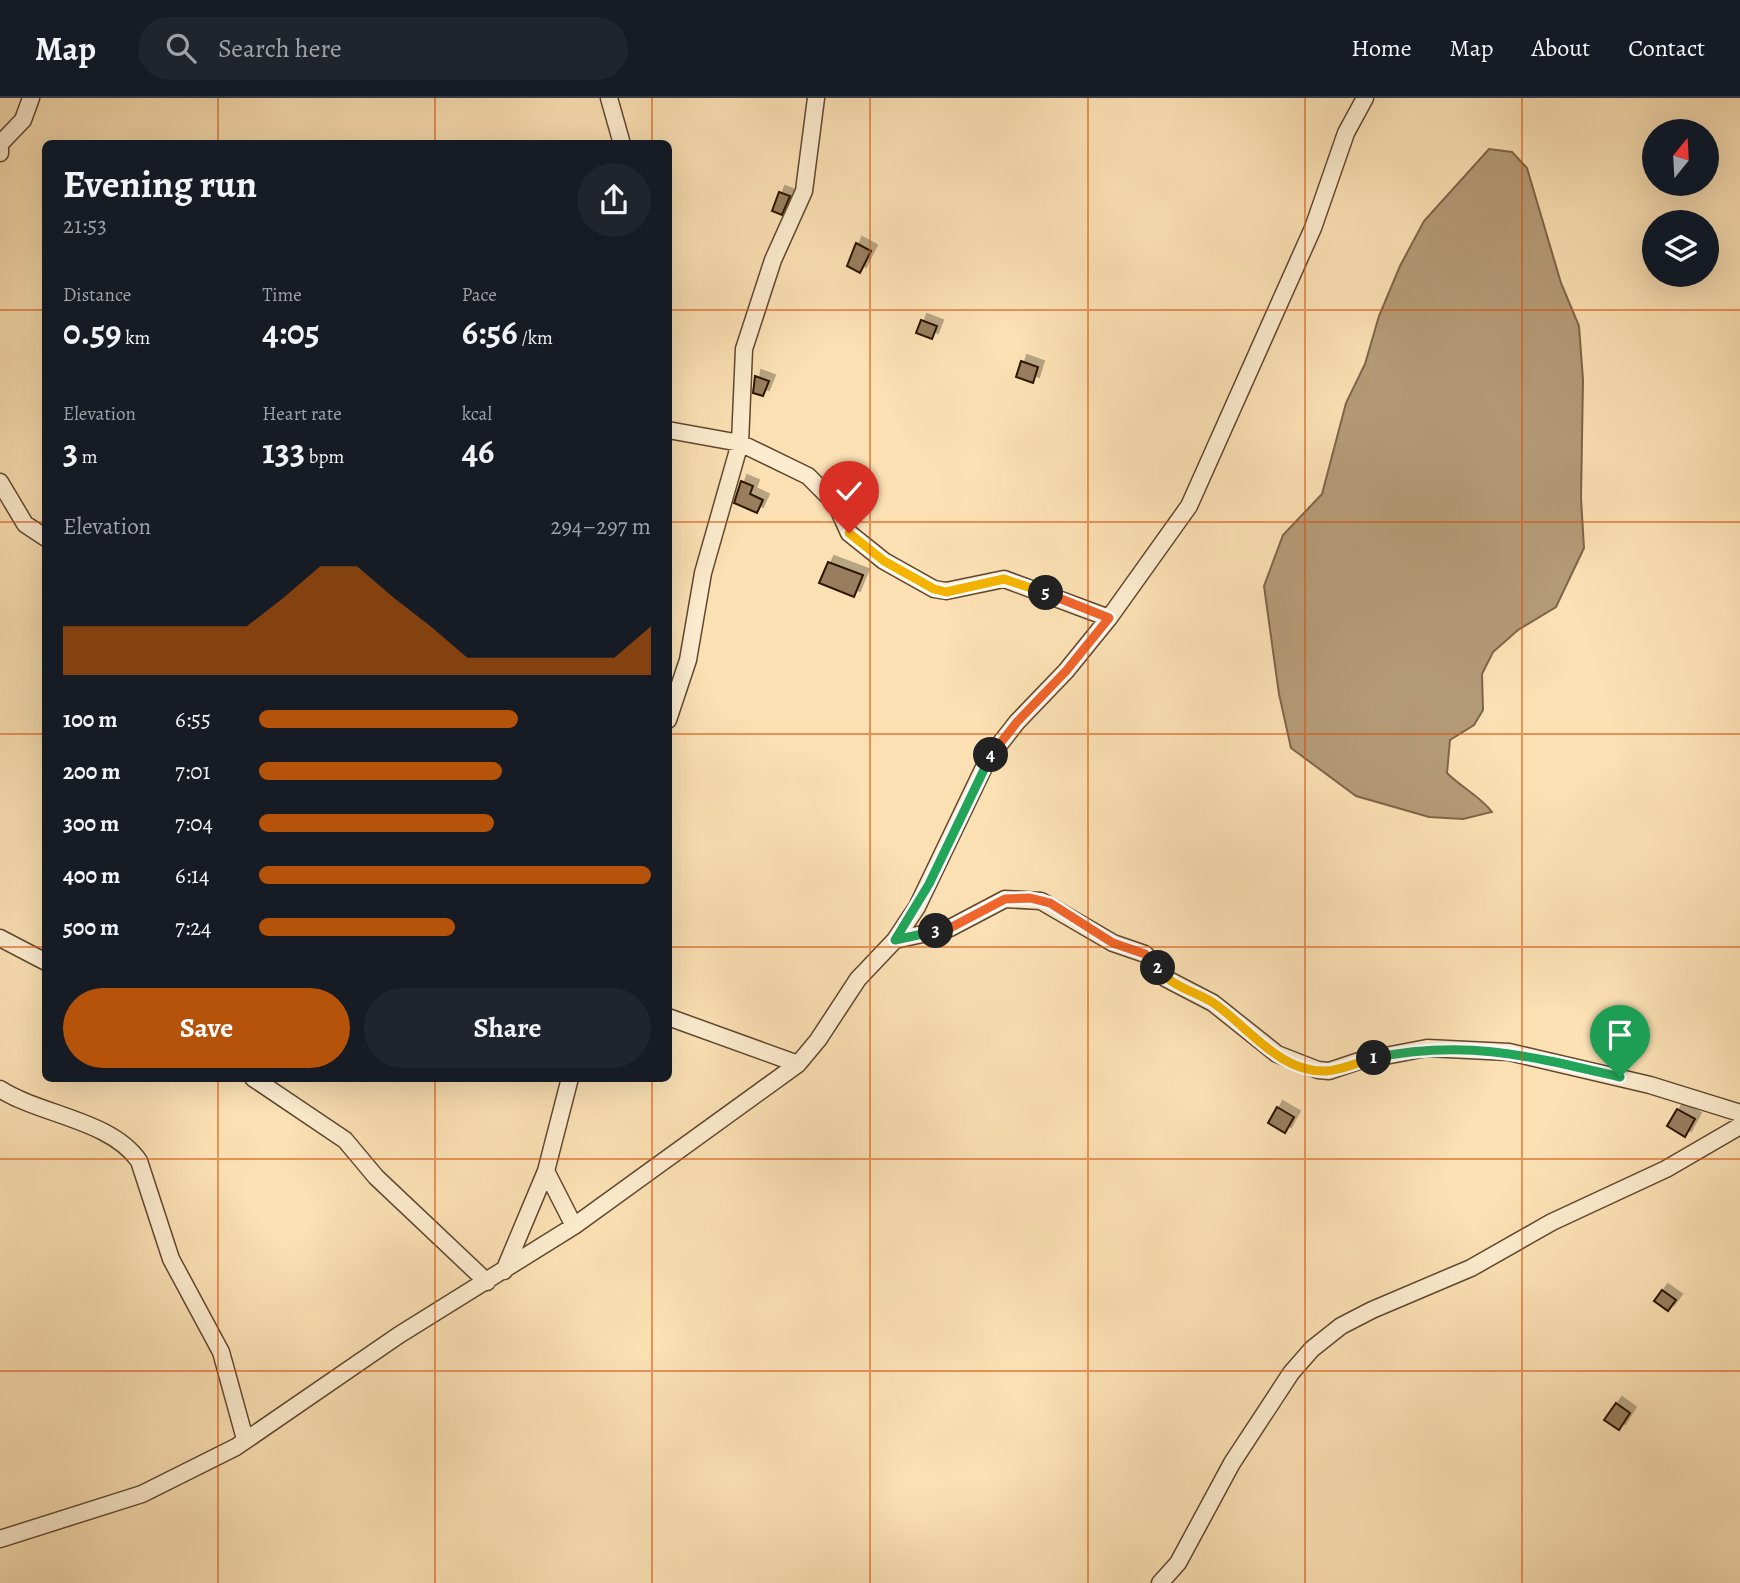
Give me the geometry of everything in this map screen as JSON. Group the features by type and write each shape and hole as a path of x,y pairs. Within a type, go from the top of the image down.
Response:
{"street":[{"path":"0,153 1,144 23,120 31,98"},
{"path":"609,98 621,140"},
{"path":"672,708 688,660 703,573 740,443 744,349 773,260 804,191 816,98"},
{"path":"0,1539 142,1494 236,1447 399,1335 575,1226 798,1064 818,1040 858,979 895,940 929,884 988,759 1109,618 1189,506 1313,228 1346,133 1365,98"},
{"path":"672,431 740,443 816,482 836,504 849,533 884,561 924,584 946,592 1004,579 1109,618"},
{"path":"0,481 25,524 42,535"},
{"path":"895,940 950,928 1005,899 1041,901 1113,943 1145,954 1164,978 1213,1003 1277,1054 1318,1070 1329,1071 1427,1048 1509,1052 1650,1084 1740,1113"},
{"path":"0,937 42,960"},
{"path":"672,1018 798,1064"},
{"path":"259,1082 345,1140 376,1177 487,1282"},
{"path":"504,1271 545,1171 569,1082"},
{"path":"0,1089 101,1132 132,1150 139,1161 171,1259 224,1358 245,1439"},
{"path":"1160,1583 1178,1563 1231,1463 1291,1373 1312,1349 1341,1326 1471,1268 1552,1222 1666,1169 1740,1126"},
{"path":"545,1171 575,1226"}],"shaded area":[{"path":"1489,149 1512,152 1527,168 1561,283 1579,326 1583,380 1581,498 1584,548 1556,607 1518,630 1493,652 1482,674 1483,710 1474,725 1450,740 1447,773 1492,812 1463,819 1429,817 1356,796 1291,748 1279,694 1264,586 1283,535 1322,494 1346,403 1365,364 1379,316 1400,266 1424,221"}],"building":[{"path":"779,192 790,196 782,215 772,211"},
{"path":"856,243 871,251 860,273 847,266"},
{"path":"921,320 937,326 932,339 916,333"},
{"path":"1021,361 1038,367 1033,383 1016,377"},
{"path":"755,376 769,381 763,396 753,393"},
{"path":"741,481 753,486 750,494 763,500 757,513 734,503"},
{"path":"828,562 863,575 854,597 819,583"},
{"path":"1277,1107 1294,1117 1285,1133 1268,1123"},
{"path":"1677,1109 1695,1119 1685,1137 1667,1126"},
{"path":"1662,1290 1676,1300 1668,1311 1654,1301"},
{"path":"1616,1403 1630,1413 1619,1430 1604,1420"}],"route":[{"path":"849,533 884,561 934,589 946,592 1004,579 1109,618 988,759 929,884 895,940 950,928 1005,899 1030,898 1050,903 1113,943 1145,954 1151,958 1164,978 1213,1003 1277,1054 1318,1070 1329,1071 1359,1061 1427,1048 1455,1048 1509,1052 1620,1077"}]}
